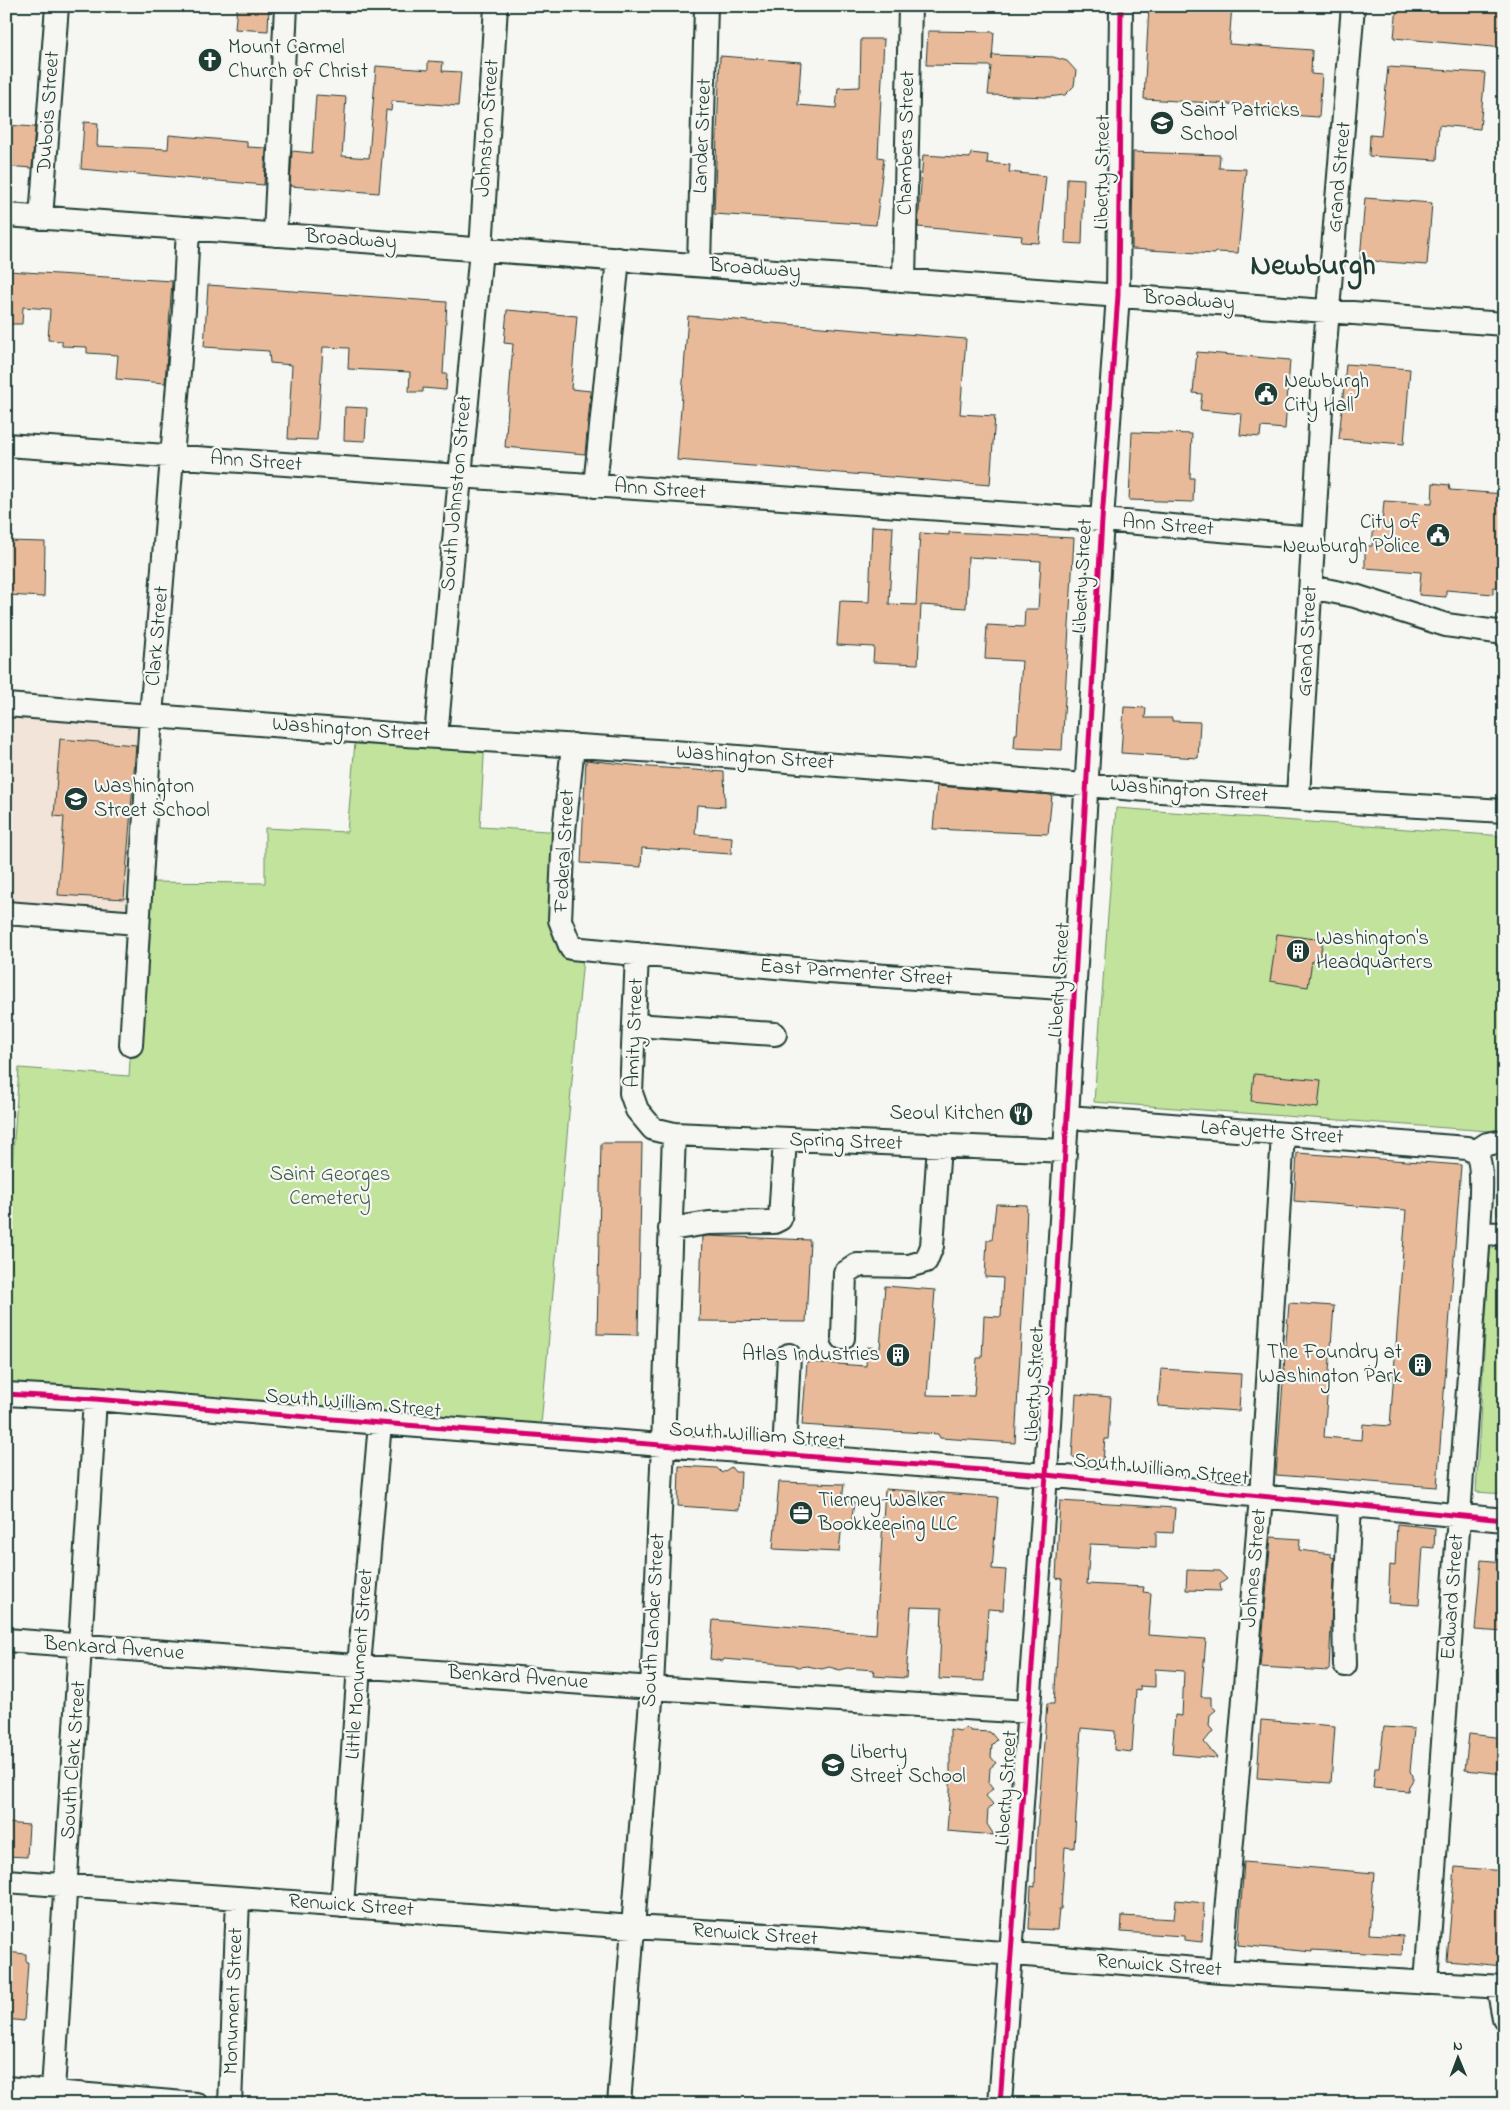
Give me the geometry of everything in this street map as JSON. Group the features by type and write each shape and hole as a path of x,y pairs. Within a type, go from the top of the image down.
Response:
{"street":[{"name":"Dubois Street","path":"40,218 56,6"},
{"path":"275,235 286,6"},
{"name":"Johnston Street","path":"481,250 496,6"},
{"name":"Lander Street","path":"699,265 706,6"},
{"name":"Chambers Street","path":"904,280 910,6"},
{"name":"Liberty Street","path":"1000,2104 1046,1474 1102,520 1118,296 1121,6"},
{"name":"Grand Street","path":"1298,797 1328,312 1344,143 1353,6"},
{"name":"Broadway","path":"6,215 1504,324"},
{"name":"Clark Street","path":"131,1045 151,716 173,456 188,228"},
{"name":"South Johnston Street","path":"436,736 458,478 481,250"},
{"path":"595,486 618,259"},
{"name":"Ann Street","path":"6,445 458,478 1102,520 1313,538"},
{"path":"1311,587 1355,596 1446,625 1504,634"},
{"name":"Washington Street","path":"6,705 573,745 1160,791 1298,797 1504,810"},
{"name":"Federal Street","path":"573,745 564,832 560,920 570,948 637,954"},
{"path":"6,914 138,923"},
{"name":"East Parmenter Street","path":"637,954 829,972 1075,989"},
{"name":"Amity Street","path":"637,954 631,1093 637,1110"},
{"path":"634,1025 774,1034"},
{"name":"Spring Street","path":"637,1110 653,1130 674,1134 1066,1151"},
{"name":"Lafayette Street","path":"1068,1117 1467,1148 1475,1152"},
{"name":"South Lander Street","path":"619,2104 652,1688 674,1134"},
{"name":"Johnes Street","path":"1221,1971 1261,1497 1283,1134"},
{"path":"670,1229 709,1223 774,1222 780,1219 785,1139"},
{"path":"1475,1152 1487,1144 1504,1141"},
{"path":"843,1338 846,1273 858,1265 909,1266 926,1261 932,1246 939,1146"},
{"name":"Edward Street","path":"1426,1983 1479,1232 1481,1173 1478,1155 1475,1152"},
{"path":"1479,1232 1504,1234"},
{"path":"784,1454 789,1355"},
{"name":"South William Street","path":"6,1394 95,1399 380,1423 1046,1474 1504,1520"},
{"name":"South Clark Street","path":"52,2091 95,1399"},
{"name":"Little Monument Street","path":"342,1906 359,1666 380,1423"},
{"path":"1345,1665 1344,1613 1350,1506"},
{"name":"Benkard Avenue","path":"6,1640 652,1688 1029,1712"},
{"name":"Renwick Street","path":"6,1881 633,1927 818,1938 1221,1971 1501,1987"},
{"name":"Monument Street","path":"230,2104 238,1898"},
{"path":"1501,1987 1504,2018"},
{"path":"6,2088 196,2104"}],"shaded area":[{"name":"Washington Street School","path":"6,705 151,716 138,923 6,913"}],"green space":[{"name":"Saint Georges Cemetery","path":"356,731 485,740 480,827 564,832 560,920 584,947 540,1436 6,1395 6,1254 19,1068 129,1076 141,882 265,883 265,828 347,832"},
{"path":"1116,808 1504,836 1504,1214 1497,1214 1502,1132 1094,1102"},
{"path":"1490,1248 1504,1249 1504,1494 1476,1492"}],"building":[{"path":"237,6 269,6 268,31 235,29"},
{"path":"1149,6 1232,6 1229,44 1312,50 1311,74 1322,75 1319,117 1245,112 1245,105 1144,99"},
{"path":"1397,6 1504,6 1504,48 1394,38"},
{"path":"928,31 994,32 992,55 1053,57 1067,61 1076,71 1074,86 1065,95 1048,97 988,95 991,66 926,65"},
{"path":"861,39 884,39 878,157 884,158 876,225 714,214 720,56 801,62 798,105 836,108 838,88 860,87"},
{"path":"428,61 443,62 442,71 461,72 458,106 392,101 391,111 386,110 379,193 290,186 292,151 312,153 316,95 346,97 342,156 369,158 376,66 428,70"},
{"path":"1388,67 1485,73 1480,129 1439,125 1437,160 1369,156 1370,135 1381,136"},
{"path":"84,122 98,123 97,146 168,149 169,135 247,142 247,147 266,148 264,185 81,169"},
{"path":"6,125 35,127 32,168 6,166"},
{"path":"1133,152 1220,155 1219,168 1246,169 1238,253 1215,252 1215,254 1132,249"},
{"path":"971,153 988,155 987,163 1010,165 1009,172 1046,176 1039,243 1021,242 1022,236 918,227 923,155 970,158"},
{"path":"1067,178 1084,179 1082,244 1065,243"},
{"path":"1365,198 1432,203 1427,265 1360,260"},
{"path":"8,271 172,281 165,383 116,379 118,355 87,353 87,347 62,346 62,341 48,340 50,309 23,307 22,324 6,324"},
{"path":"208,285 447,302 443,374 447,374 446,390 423,388 423,392 409,392 410,372 348,369 349,348 323,347 317,440 288,439 292,365 270,363 269,351 204,347"},
{"path":"507,310 577,316 571,389 591,391 585,454 505,447 513,344 504,343"},
{"path":"688,316 966,339 960,414 995,416 990,485 677,460"},
{"path":"1197,352 1290,360 1285,429 1261,427 1260,437 1240,435 1242,414 1200,410 1202,394 1193,393"},
{"path":"1346,364 1410,369 1404,444 1339,439"},
{"path":"345,407 367,408 365,441 344,440"},
{"path":"1132,432 1192,434 1190,478 1194,478 1193,502 1129,500"},
{"name":"City of Newburgh Police","path":"1433,483 1449,485 1450,490 1504,494 1504,588 1493,587 1493,594 1446,590 1446,597 1419,595 1421,572 1365,568 1365,546 1372,546 1374,523 1382,524 1384,501 1432,504"},
{"path":"872,526 893,527 889,604 916,605 920,533 949,535 949,532 1074,538 1062,750 1014,748 1015,734 1017,734 1022,661 985,659 987,625 1024,627 1025,609 1038,609 1041,561 968,557 966,608 921,605 918,664 873,662 874,647 837,645 840,601 869,602"},
{"path":"6,541 45,542 44,597 6,595"},
{"path":"1124,707 1146,708 1145,718 1172,718 1172,721 1200,722 1198,758 1121,753"},
{"path":"60,739 136,745 124,899 58,895 64,817 54,816"},
{"path":"586,760 724,772 725,807 697,805 695,834 732,837 731,854 642,848 641,867 581,863"},
{"path":"937,786 1052,795 1048,834 933,829"},
{"name":"Washington's Headquarters","path":"1277,934 1323,940 1319,961 1312,961 1308,987 1270,981"},
{"path":"1254,1074 1321,1080 1318,1108 1251,1101"},
{"path":"601,1143 642,1143 638,1335 597,1334"},
{"name":"The Foundry at Washington Park","path":"1297,1153 1461,1165 1437,1487 1276,1475 1289,1303 1334,1306 1324,1437 1362,1440 1363,1424 1390,1426 1406,1210 1294,1201"},
{"path":"996,1204 1027,1205 1015,1443 940,1438 938,1434 802,1425 807,1362 866,1366 867,1347 880,1348 885,1286 935,1290 927,1395 974,1396 977,1358 982,1358 984,1316 1001,1317 1003,1278 985,1277 987,1240 992,1240"},
{"path":"702,1237 810,1240 806,1322 699,1321"},
{"path":"1161,1369 1241,1374 1239,1411 1158,1406"},
{"path":"1076,1394 1111,1397 1108,1439 1105,1439 1103,1460 1072,1457"},
{"path":"679,1466 717,1468 722,1473 731,1467 735,1472 741,1472 739,1510 678,1506"},
{"path":"779,1482 844,1484 842,1501 854,1502 851,1525 842,1524 839,1552 773,1549"},
{"path":"885,1489 998,1497 992,1569 1006,1570 1003,1610 988,1609 984,1681 939,1679 942,1608 911,1607 906,1678 873,1676 874,1670 847,1668 840,1670 829,1667 822,1669 807,1666 798,1667 794,1665 710,1659 713,1620 876,1634"},
{"path":"1060,1501 1175,1508 1173,1533 1156,1532 1156,1547 1090,1544 1087,1584 1144,1587 1143,1592 1151,1593 1148,1635 1206,1639 1201,1697 1211,1697 1211,1705 1216,1710 1210,1715 1209,1726 1213,1731 1204,1742 1217,1758 1172,1754 1175,1715 1182,1716 1184,1671 1155,1669 1155,1687 1140,1686 1140,1691 1136,1690 1132,1752 1114,1750 1115,1731 1081,1728 1074,1848 1065,1847 1061,1909 1059,1909 1057,1930 1029,1929 1031,1886 1035,1887 1036,1845 1047,1704 1054,1704 1062,1579 1056,1578"},
{"path":"1397,1524 1435,1528 1434,1548 1423,1547 1419,1605 1388,1603 1390,1565 1395,1566"},
{"path":"1271,1537 1300,1539 1299,1550 1331,1554 1331,1557 1334,1558 1329,1671 1260,1667"},
{"path":"1481,1560 1504,1562 1504,1632 1475,1630"},
{"path":"1187,1570 1219,1571 1227,1579 1220,1584 1221,1591 1186,1590"},
{"path":"1261,1720 1335,1726 1331,1783 1257,1778"},
{"path":"966,1727 971,1731 990,1732 997,1740 992,1745 991,1757 996,1763 990,1768 989,1783 993,1788 986,1796 993,1804 988,1809 987,1824 994,1835 947,1831 950,1790 950,1729 960,1731"},
{"path":"1384,1727 1414,1729 1410,1772 1413,1775 1413,1780 1408,1791 1373,1788 1375,1768 1379,1768"},
{"path":"1469,1734 1504,1738 1504,1774 1465,1770"},
{"path":"6,1823 29,1825 27,1857 6,1856"},
{"path":"1244,1862 1374,1873 1369,1934 1403,1936 1402,1955 1312,1950 1312,1952 1238,1945"},
{"path":"1455,1867 1504,1871 1504,1966 1447,1961"},
{"path":"1176,1900 1204,1903 1202,1942 1184,1940 1184,1936 1121,1932 1122,1916 1174,1919"},
{"path":"6,1952 26,1954 28,1963 24,2021 6,2019"}],"cycle path":[{"path":"1000,2104 1046,1475 1102,520 1118,295 1121,6"},
{"path":"6,1394 95,1399 1046,1475 1504,1520"}],"place":[{"name":"Mount Carmel Church of Christ","path":"210,60"},
{"name":"Saint Patricks School","path":"1162,123"},
{"name":"Newburgh City Hall","path":"1266,394"},
{"name":"City of Newburgh Police","path":"1438,535"},
{"name":"Washington Street School","path":"76,799"},
{"name":"Washington's Headquarters","path":"1298,951"},
{"name":"Seoul Kitchen","path":"1021,1114"},
{"name":"Atlas Industries","path":"898,1355"},
{"name":"The Foundry at Washington Park","path":"1420,1365"},
{"name":"Tierney-Walker Bookkeeping LLC","path":"801,1513"},
{"name":"Liberty Street School","path":"833,1765"}],"district":[{"name":"Newburgh","path":"1313,266"}]}
